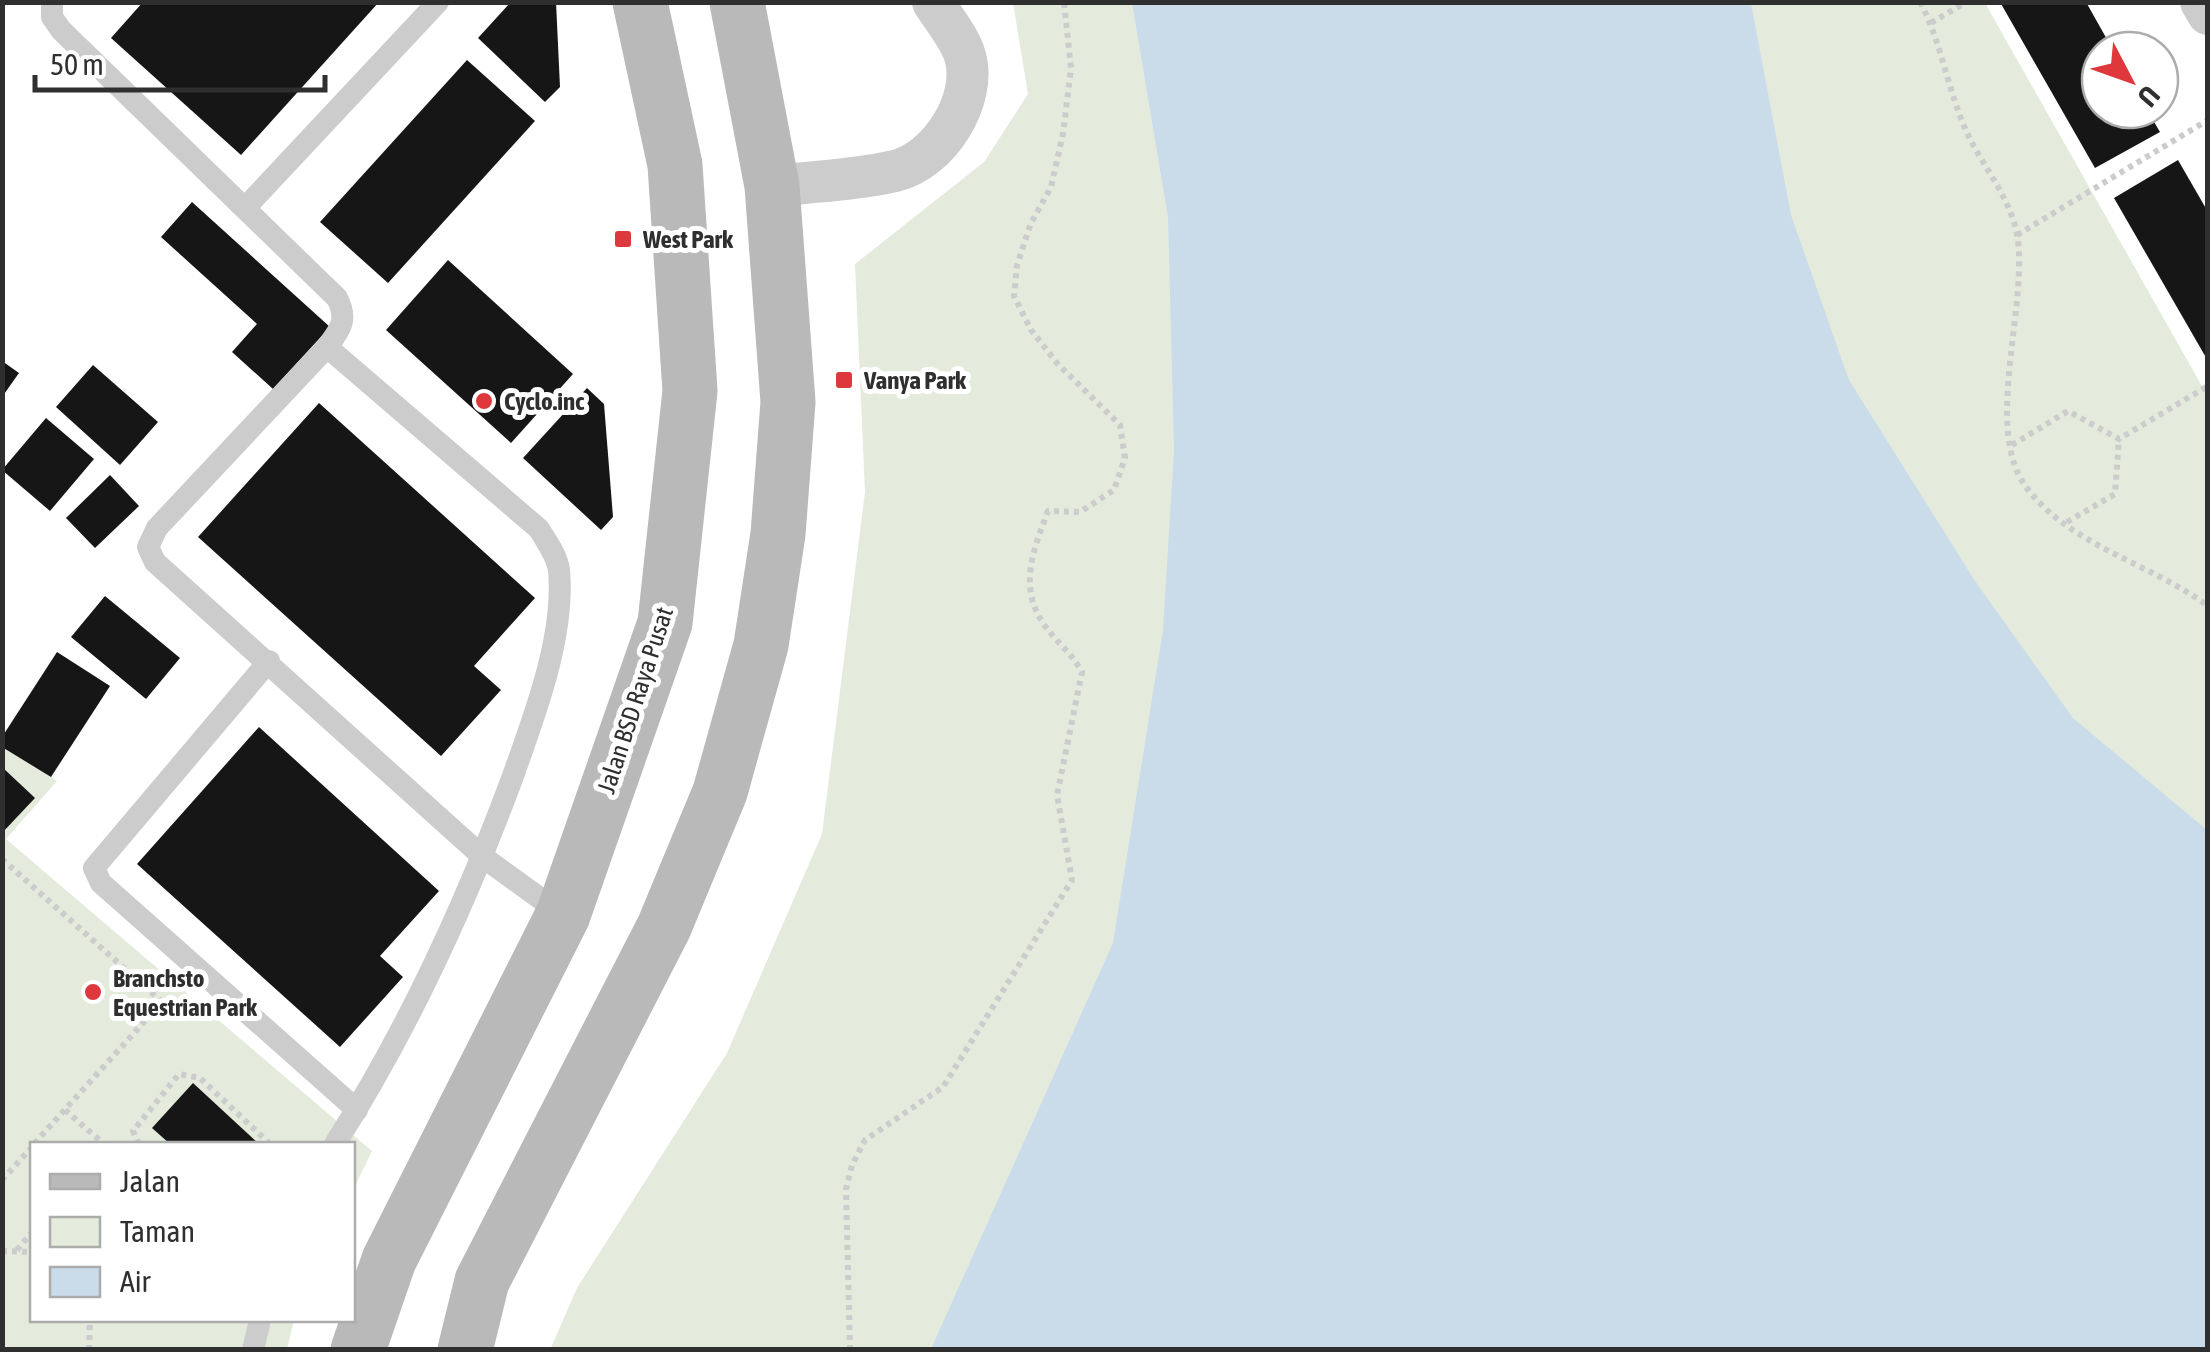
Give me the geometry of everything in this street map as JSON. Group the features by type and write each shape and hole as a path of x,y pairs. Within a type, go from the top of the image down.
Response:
{"main road":[{"name":"Jalan BSD Raya Pusat","path":"358,1350 390,1260 563,915 664,623 690,391 676,165 640,2"},
{"path":"465,1350 482,1281 671,910 720,792 761,645 778,534 788,402 772,186 737,2"}],"street":[{"path":"772,186 900,170 940,142 962,103 967,78 965,54 933,2"},
{"path":"2201,2 2208,14"}],"lane":[{"path":"52,2 52,17 61,30 336,298 344,311 344,325 327,347 157,528 148,547 155,562 270,661 483,857 563,915"},
{"path":"245,208 438,2"},
{"path":"327,347 539,529 555,556 557,601 544,692 452,934 336,1142"},
{"path":"270,661 94,868 101,883 357,1110"},
{"path":"253,1350 260,1322"}],"path":[{"path":"850,1350 846,1189 852,1165 865,1140 943,1087 1072,880 1058,795 1082,672 1072,654 1042,622 1028,562 1048,512 1080,512 1114,490 1125,458 1120,425 1057,364 1014,296 1017,265 1031,223 1050,187 1063,134 1071,68 1064,2"},
{"path":"1920,2 1932,24 1964,124 1998,185 2017,234 2006,427 2023,482 2067,522 2208,606"},
{"path":"1932,24 1966,2"},
{"path":"2017,234 2208,120"},
{"path":"2119,439 2208,386"},
{"path":"2012,445 2068,411 2119,439"},
{"path":"2067,522 2115,494 2119,439"},
{"path":"2,859 162,1002 37,1142"},
{"path":"138,1142 133,1131 138,1121 179,1074 188,1073 200,1078 268,1142"},
{"path":"65,1110 102,1142"},
{"path":"2,1180 30,1150"},
{"path":"15,1252 30,1234"},
{"path":"2,1251 30,1252"},
{"path":"89,1350 90,1322"}],"green space":[{"path":"1013,3 1985,3 2207,395 2207,1349 550,1350 577,1288 727,1053 822,834 865,492 855,264 984,162 1028,94"},
{"name":"Branchsto Equestrian Park","path":"3,746 57,781 6,839 372,1151 355,1186 355,1142 30,1142 30,1322 294,1322 287,1349 3,1349"}],"water":[{"path":"1132,3 1751,3 1791,215 1849,380 1975,581 2073,718 2207,830 2207,1349 931,1349 1113,943 1163,630 1174,450 1168,217"}],"building":[{"path":"143,2 379,2 241,155 111,38"},
{"path":"511,2 556,2 560,87 545,102 478,38"},
{"path":"2000,2 2086,2 2102,30 2080,30 2080,130 2160,132 2095,168"},
{"path":"467,60 535,121 388,283 320,222"},
{"path":"2178,160 2208,212 2208,361 2114,198"},
{"path":"192,202 330,327 273,389 232,352 257,324 161,237"},
{"path":"448,260 573,374 511,443 386,330"},
{"path":"2,361 19,373 2,397"},
{"path":"93,365 158,422 120,465 56,407"},
{"path":"587,388 604,404 613,517 601,530 523,458"},
{"path":"319,403 535,598 474,666 501,690 441,756 198,537"},
{"path":"46,418 94,459 50,511 2,470"},
{"path":"110,475 139,506 95,548 66,518"},
{"path":"105,596 180,658 146,699 71,637"},
{"path":"57,652 110,686 51,777 2,747 2,737"},
{"path":"259,727 439,891 380,956 403,977 340,1047 137,864"},
{"path":"2,767 35,798 2,833"},
{"path":"193,1083 257,1142 168,1142 152,1128"}],"place":[{"name":"West Park","path":"623,239"},
{"name":"Vanya Park","path":"844,380"},
{"name":"Cyclo.inc","path":"484,401"},
{"name":"Branchsto Equestrian Park","path":"93,992"}]}
